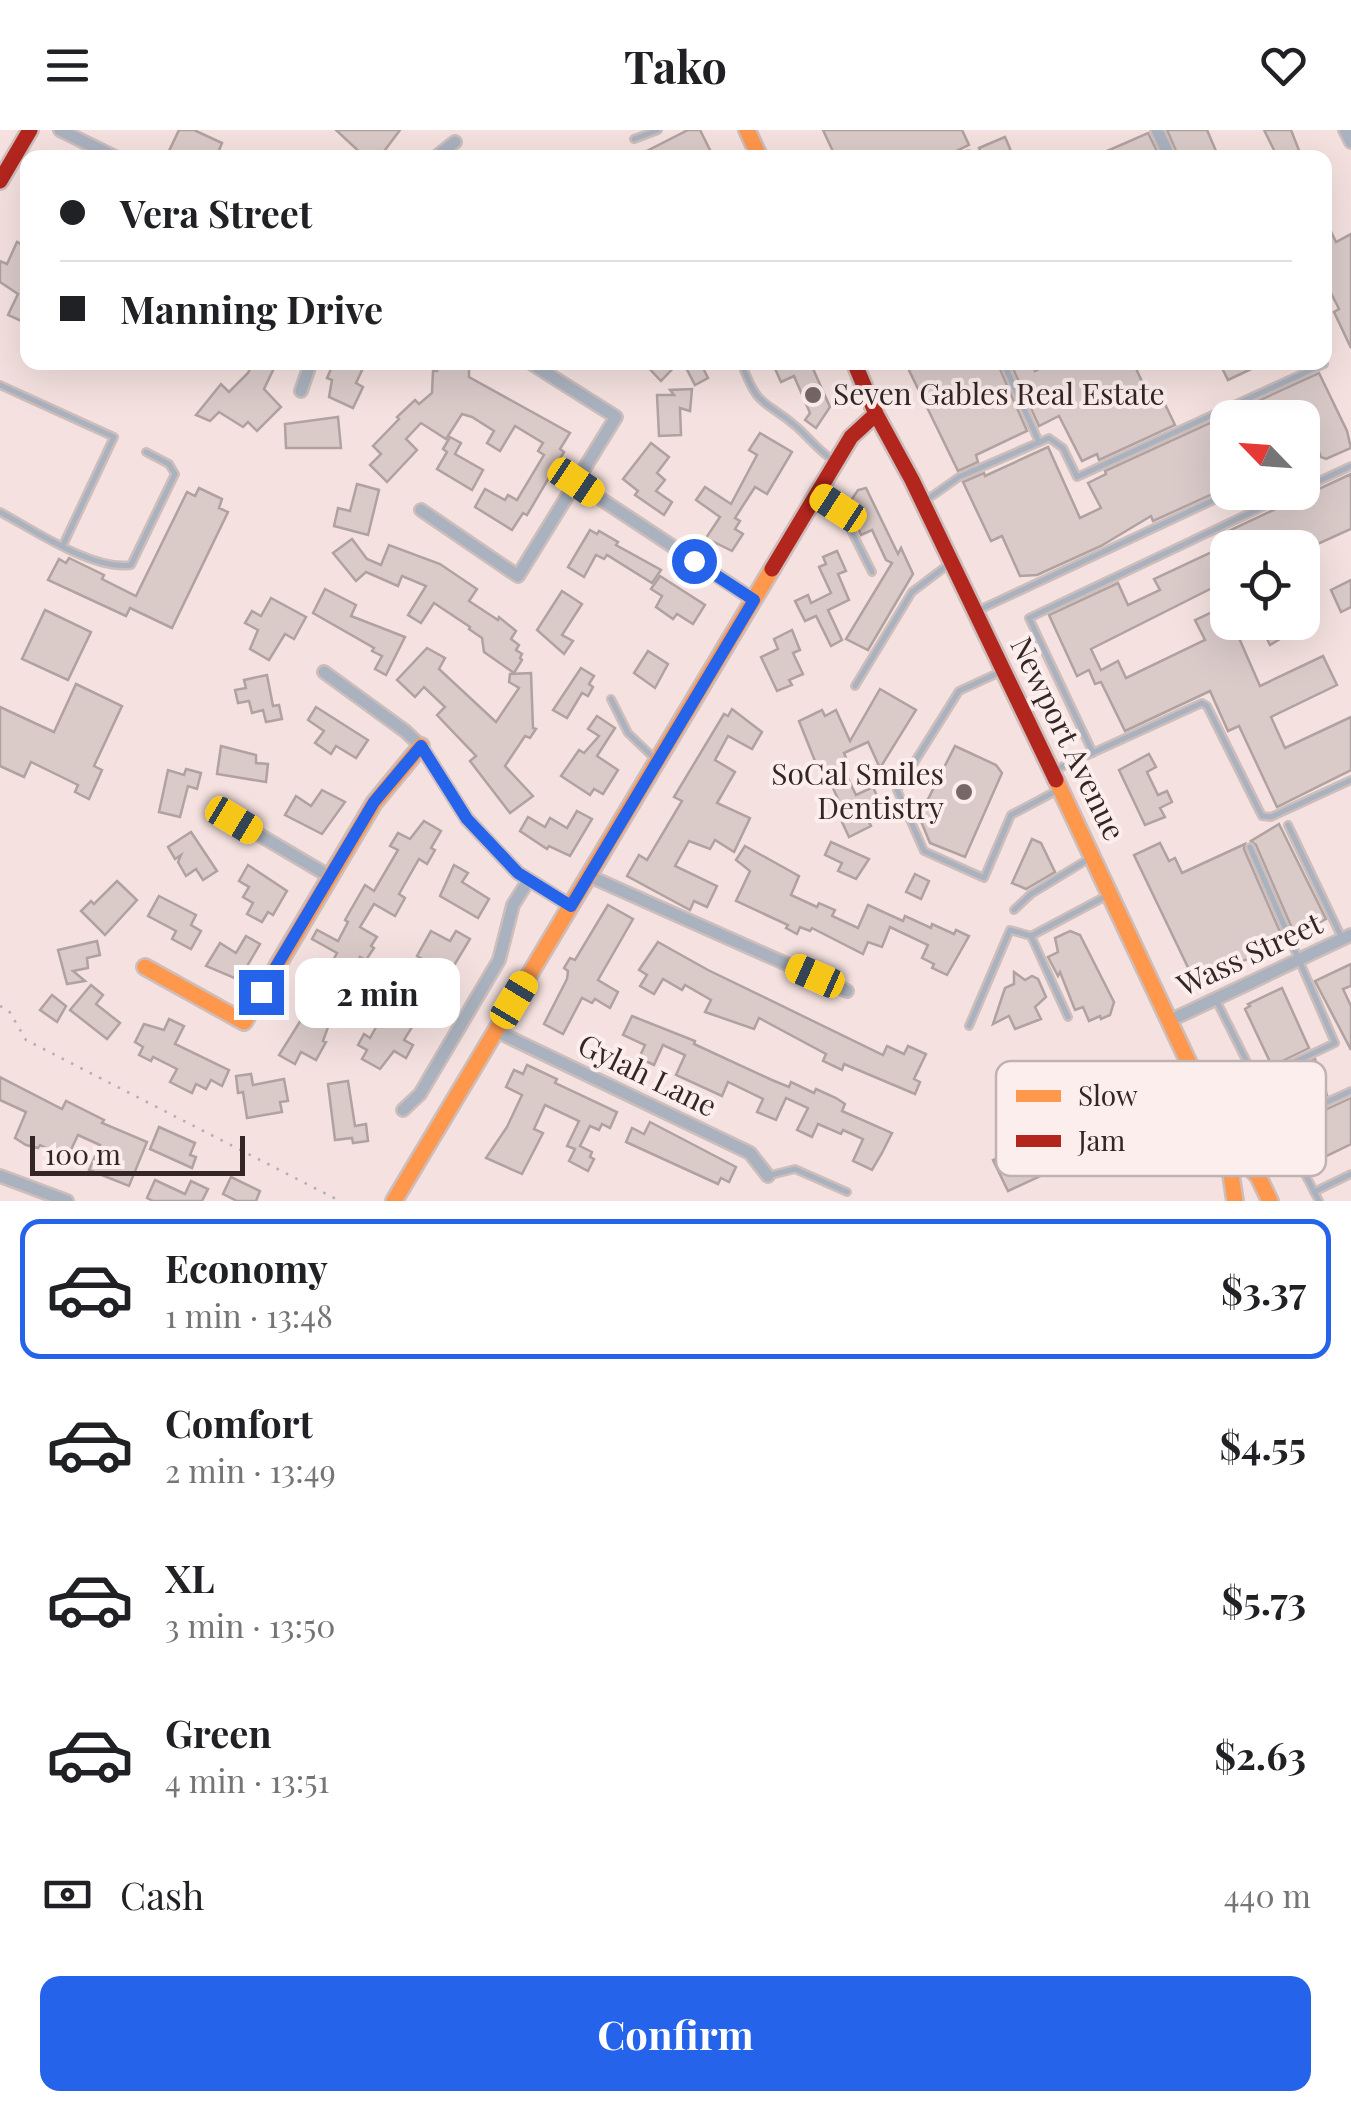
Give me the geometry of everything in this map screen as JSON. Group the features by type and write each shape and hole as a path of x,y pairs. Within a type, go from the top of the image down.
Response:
{"street":[{"path":"0,181 6,157 30,130"},
{"path":"60,130 101,150"},
{"path":"1345,130 1351,142"},
{"path":"444,150 455,142"},
{"path":"301,391 308,370"},
{"path":"421,510 518,576 616,418 541,370"},
{"name":"Newport Avenue","path":"857,370 1190,1061"},
{"path":"401,1199 496,1031 852,437 876,414"},
{"path":"576,482 754,600"},
{"path":"324,672 406,730 421,746 467,819 528,881 571,906"},
{"path":"145,967 244,1022 374,802 421,746"},
{"path":"234,820 329,876"},
{"path":"589,876 848,991"},
{"path":"403,1110 420,1094 499,960 513,905 528,881"},
{"name":"Wass Street","path":"1171,1020 1347,937"},
{"name":"Gylah Lane","path":"496,1031 750,1153 768,1176"},
{"path":"0,1176 67,1201"},
{"name":"Newport Avenue","path":"1231,1176 1234,1201"},
{"name":"Newport Avenue","path":"1258,1176 1270,1201"}],"lane":[{"path":"634,140 658,130"},
{"path":"744,370 755,398 798,428 816,450 837,462"},
{"path":"1008,370 1040,442"},
{"path":"923,502 959,477 1049,438 1063,448 1076,477 1311,370"},
{"path":"0,385 114,437 63,544"},
{"path":"0,512 115,567 131,565 175,474 170,464 146,452"},
{"path":"1320,481 1351,466"},
{"path":"818,494 843,514 872,572"},
{"path":"976,612 1210,502"},
{"path":"1093,754 1029,618 1256,510"},
{"path":"855,686 912,592 952,562"},
{"path":"1004,670 959,691 897,790 924,850 984,878 1011,815 1061,788"},
{"path":"611,699 628,734 658,761"},
{"path":"1053,771 1202,703 1207,706 1262,816 1271,818 1351,780"},
{"path":"1288,825 1347,937"},
{"path":"1250,846 1335,1043 1297,1061"},
{"path":"1014,910 1030,894 1093,856"},
{"path":"969,1026 1010,930 1030,936 1111,894"},
{"path":"1030,936 1068,1017"},
{"path":"1216,999 1247,1061"},
{"path":"1326,1102 1351,1091"},
{"path":"768,1176 795,1169 847,1192"},
{"path":"1314,1192 1351,1174"},
{"path":"1306,1176 1318,1201"}],"path":[{"path":"0,1006 8,1011 26,1040 340,1201"}],"building":[{"path":"179,130 194,130 222,143 219,150 169,150"},
{"path":"336,130 400,130 385,150 357,150"},
{"path":"688,130 700,130 710,150 649,150"},
{"path":"823,130 962,130 969,145 959,150 832,150"},
{"path":"1167,130 1207,130 1216,150 1176,150"},
{"path":"1264,130 1291,130 1299,150 1274,150"},
{"path":"1148,133 1156,150 1109,150"},
{"path":"1005,137 1011,150 980,150"},
{"path":"1332,234 1336,242 1351,234 1351,348 1334,312 1339,309 1332,295"},
{"path":"17,242 20,243 20,320 8,315 18,294 0,282 0,261 7,264"},
{"path":"273,370 264,389 281,407 257,431 248,422 243,427 219,412 210,421 196,415 221,384 229,392 248,373"},
{"path":"330,370 362,370 356,383 363,387 353,408 329,397 332,380 327,378"},
{"path":"469,370 469,377 570,433 560,449 564,452 527,515 523,513 512,530 475,507 485,489 505,500 508,495 517,500 544,455 538,451 543,443 515,426 500,451 487,443 494,431 472,417 462,414 446,439 421,423 406,439 417,450 387,482 370,465 381,454 373,446 397,417 415,400 419,404 432,393 433,371"},
{"path":"651,370 671,370 661,381"},
{"path":"687,370 704,370 708,378 695,385"},
{"name":"Seven Gables Real Estate","path":"776,370 814,370 830,407 816,428 805,420 810,413 794,376 781,382"},
{"path":"909,370 1000,370 1027,431 976,455 978,462 958,471"},
{"path":"1014,370 1137,370 1151,401 1161,396 1175,425 1099,460 1097,454 1082,461 1059,416 1039,426"},
{"path":"1223,370 1249,370 1228,380"},
{"path":"1319,373 1351,448 1326,459 1321,457 1320,400 1260,400"},
{"path":"692,389 690,411 680,408 681,435 659,436 657,395"},
{"path":"338,417 341,448 286,448 285,424"},
{"path":"1210,423 1210,495 1153,521 1151,516 1101,546 1037,575 1020,576 1002,536 991,541 963,482 1048,447 1080,518 1101,508 1088,483 1106,474 1105,471"},
{"path":"760,433 792,452 767,494 755,487 735,518 740,521 735,529 743,534 732,551 706,538 720,517 696,500 705,487 731,504 757,455 749,450"},
{"path":"450,437 461,443 455,454 483,470 472,490 437,469"},
{"path":"651,443 669,457 657,473 665,480 656,491 672,502 664,515 635,495 638,491 623,479"},
{"path":"1351,474 1351,529 1320,543 1320,530 1231,530 1274,510 1320,510 1320,488"},
{"path":"357,484 379,490 368,535 334,526 338,508 350,511"},
{"path":"199,488 222,499 219,508 228,512 172,628 130,608 126,616 48,580 59,559 66,563 69,558 136,596 187,492 195,496"},
{"path":"866,488 898,554 901,548 913,574 868,650 846,639 892,563 886,560 872,530 861,535 848,505 858,490"},
{"path":"590,530 597,534 599,531 661,570 652,583 607,555 604,559 596,555 584,577 568,567"},
{"path":"352,539 367,559 381,565 389,545 440,564 477,589 469,601 516,631 511,639 519,645 516,650 522,654 522,660 514,673 484,652 482,638 470,627 434,603 421,623 408,615 426,586 402,576 398,586 366,572 356,581 333,553"},
{"path":"837,551 846,571 838,574 849,600 828,610 842,640 831,646 816,616 805,621 795,601 808,595 811,603 831,593 819,567 826,564 823,557"},
{"path":"1210,553 1210,589 1091,649 1101,670 1118,661 1126,678 1205,640 1195,620 1210,613 1210,640 1240,640 1260,686 1323,656 1337,685 1271,717 1285,748 1351,717 1351,770 1277,807 1239,726 1228,731 1210,691 1125,731 1101,682 1095,684 1089,670 1077,676 1049,615 1118,583 1128,605 1160,590 1154,579"},
{"path":"660,576 705,605 693,624 677,614 673,619 656,607 662,596 651,589"},
{"path":"1351,580 1351,607 1341,612 1331,590"},
{"path":"325,589 356,605 351,616 405,637 386,675 375,669 382,656 372,651 374,648 313,613"},
{"path":"562,591 582,604 562,635 573,641 564,654 537,630"},
{"path":"271,598 306,617 294,639 285,634 269,660 250,649 258,630 245,623 252,611 261,616"},
{"path":"45,610 91,632 68,680 22,659"},
{"path":"792,630 800,650 793,653 803,674 789,680 792,685 777,691 761,657 778,649 774,639"},
{"path":"427,648 445,658 439,669 496,722 519,688 509,682 510,674 531,673 536,729 530,738 525,736 505,766 533,796 510,813 470,761 476,756 437,715 445,707 424,687 415,697 397,680"},
{"path":"648,651 668,664 655,688 634,673"},
{"path":"581,668 594,676 589,684 593,687 588,696 582,693 567,718 553,710"},
{"path":"267,675 273,706 279,705 282,719 266,722 263,710 252,713 249,701 238,703 235,690 246,688 244,680"},
{"path":"76,684 122,706 94,766 102,770 89,799 75,792 78,785 31,762 24,777 0,766 0,707 54,732"},
{"path":"880,689 916,710 880,768 868,742 844,753 848,763 842,766 856,795 873,787 880,803 864,811 871,826 849,837 842,822 845,814 826,773 821,776 799,721 822,710 825,716 836,710 850,741"},
{"path":"316,707 368,740 356,758 336,746 331,754 315,743 324,731 308,720"},
{"path":"732,709 762,732 752,749 728,736 715,760 735,772 717,803 750,818 734,852 715,840 710,849 689,841 675,866 717,886 707,907 694,901 690,910 627,876 639,855 647,860 682,801 674,797 724,714 728,716"},
{"path":"597,716 615,728 597,756 618,770 603,794 594,789 590,795 561,776 579,750 584,753 599,736 588,729"},
{"path":"221,746 256,755 256,763 268,764 266,782 217,774"},
{"name":"SoCal Smiles Dentistry","path":"955,746 996,765 1002,773 965,857 930,843 916,809 926,803"},
{"path":"1149,754 1156,767 1147,772 1158,795 1167,791 1172,802 1160,808 1165,817 1145,825 1119,770"},
{"path":"186,769 201,773 197,789 188,786 180,817 159,812 168,770 184,775"},
{"path":"322,790 345,802 322,834 285,815 296,796 311,806"},
{"path":"577,811 592,819 570,856 549,846 547,849 520,831 528,817 545,827 550,818 567,828"},
{"path":"424,821 441,831 431,848 435,850 427,864 419,859 399,894 405,898 395,916 374,904 360,927 377,937 371,946 374,948 366,960 360,957 342,988 347,994 328,1027 323,1041 326,1042 316,1060 301,1052 295,1064 279,1055 311,1004 299,997 308,983 317,989 337,953 312,939 317,930 338,941 365,885 374,891 398,850 390,846 398,833 410,839"},
{"path":"1279,824 1326,919 1295,935 1251,841"},
{"path":"191,832 217,871 203,880 196,869 186,876 178,862 181,855 175,859 168,847"},
{"path":"1032,839 1041,843 1055,872 1026,889 1012,883"},
{"path":"831,842 869,859 856,879 838,871 842,863 825,855"},
{"path":"1160,843 1169,861 1175,858 1182,873 1245,844 1284,941 1196,984 1134,855"},
{"path":"745,846 799,876 791,895 835,910 832,916 858,928 868,905 903,921 905,916 931,928 932,924 969,936 947,975 922,958 928,945 890,927 882,947 868,942 863,954 812,928 810,931 800,927 797,934 786,928 788,925 736,901 750,871 736,860"},
{"path":"248,865 287,891 273,915 268,912 262,922 247,914 253,903 243,897 249,887 239,881"},
{"path":"454,865 468,873 462,882 489,899 478,918 440,896"},
{"path":"915,874 929,881 921,899 906,892"},
{"path":"117,881 137,900 105,935 81,911"},
{"path":"159,896 196,915 191,925 201,931 191,949 172,939 176,931 148,916"},
{"path":"608,905 633,919 598,980 618,992 610,1008 595,999 592,1003 582,998 563,1034 544,1024 567,979 568,971 564,968 570,958 575,960"},
{"path":"431,931 450,941 456,931 470,939 438,992 443,995 437,1006 428,1001 404,1040 413,1045 406,1058 394,1051 380,1069 362,1059 367,1050 358,1045 364,1034 370,1038 385,1011 380,1008 388,995 393,998 406,976 413,980 424,960 417,956"},
{"path":"1070,931 1080,935 1114,1002 1110,1015 1101,1019 1100,1016 1089,1021 1083,1007 1075,1010 1060,972 1058,976 1048,957 1058,952 1055,938"},
{"path":"246,936 260,944 239,980 206,966 220,943 236,953"},
{"path":"97,941 100,955 87,958 88,968 73,971 85,981 67,984 58,950"},
{"path":"658,942 883,1055 887,1046 904,1054 908,1046 926,1054 914,1079 920,1082 915,1094 844,1064 842,1070 823,1061 826,1054 759,1018 754,1029 705,1012 711,1000 685,985 682,990 663,979 654,994 640,986 647,975 639,970"},
{"path":"1351,964 1351,986 1343,989 1351,1006 1351,1050 1315,981"},
{"path":"1014,972 1025,980 1032,976 1038,979 1046,997 1035,1007 1041,1019 1015,1029 1009,1016 993,1024 1005,988 1014,984"},
{"path":"91,985 103,995 96,1004 120,1023 107,1039 70,1010"},
{"path":"1282,988 1309,1048 1282,1061 1270,1061 1245,1009"},
{"path":"52,995 66,1006 57,1022 40,1010"},
{"path":"632,1016 695,1041 694,1044 789,1087 791,1082 836,1098 845,1104 842,1111 892,1133 872,1170 853,1161 863,1139 818,1124 812,1137 797,1130 808,1108 786,1098 776,1120 757,1112 763,1099 728,1082 722,1096 676,1075 685,1055 663,1045 654,1065 639,1058 645,1045 623,1035"},
{"path":"169,1019 184,1026 175,1044 229,1070 222,1086 211,1080 206,1089 196,1084 192,1093 170,1082 177,1069 139,1055 143,1047 135,1042 144,1024 164,1030"},
{"path":"527,1065 617,1112 610,1128 602,1124 599,1130 590,1126 580,1146 592,1152 590,1157 594,1159 588,1171 569,1161 575,1149 567,1146 579,1121 545,1105 534,1129 543,1133 522,1174 486,1158 522,1095 506,1087 514,1070 523,1074"},
{"path":"251,1074 253,1085 284,1079 288,1101 280,1102 282,1112 247,1118 236,1076"},
{"path":"0,1077 62,1109 66,1101 104,1120 102,1123 147,1142 129,1186 89,1170 100,1145 78,1135 67,1158 15,1138 26,1112 0,1100"},
{"path":"348,1081 355,1126 366,1124 368,1141 335,1140 328,1084"},
{"path":"1351,1098 1351,1144 1326,1156 1326,1109"},
{"path":"650,1122 736,1167 729,1182 721,1178 718,1184 626,1142 632,1128 644,1134"},
{"path":"159,1127 195,1143 190,1155 196,1157 192,1168 150,1149"},
{"path":"1001,1176 1040,1176 1008,1191"},
{"path":"231,1177 260,1191 256,1201 237,1201 223,1194"},
{"path":"155,1180 185,1194 191,1181 208,1189 202,1201 153,1201 147,1198"}],"traffic: slow":[{"path":"747,130 756,150"},
{"path":"394,1201 772,569"},
{"path":"145,967 244,1022 374,803 421,746"},
{"path":"1056,780 1188,1061"},
{"path":"1231,1176 1235,1201"},
{"path":"1258,1176 1270,1201"}],"traffic: jam":[{"path":"0,181 30,130"},
{"path":"857,370 1056,780"},
{"path":"772,569 851,437 876,414"}],"place":[{"name":"Seven Gables Real Estate","path":"813,395"},
{"name":"SoCal Smiles Dentistry","path":"964,792"}],"route":[{"path":"261,992 374,802 421,746 467,819 518,873 571,906 754,600 694,561"}]}
